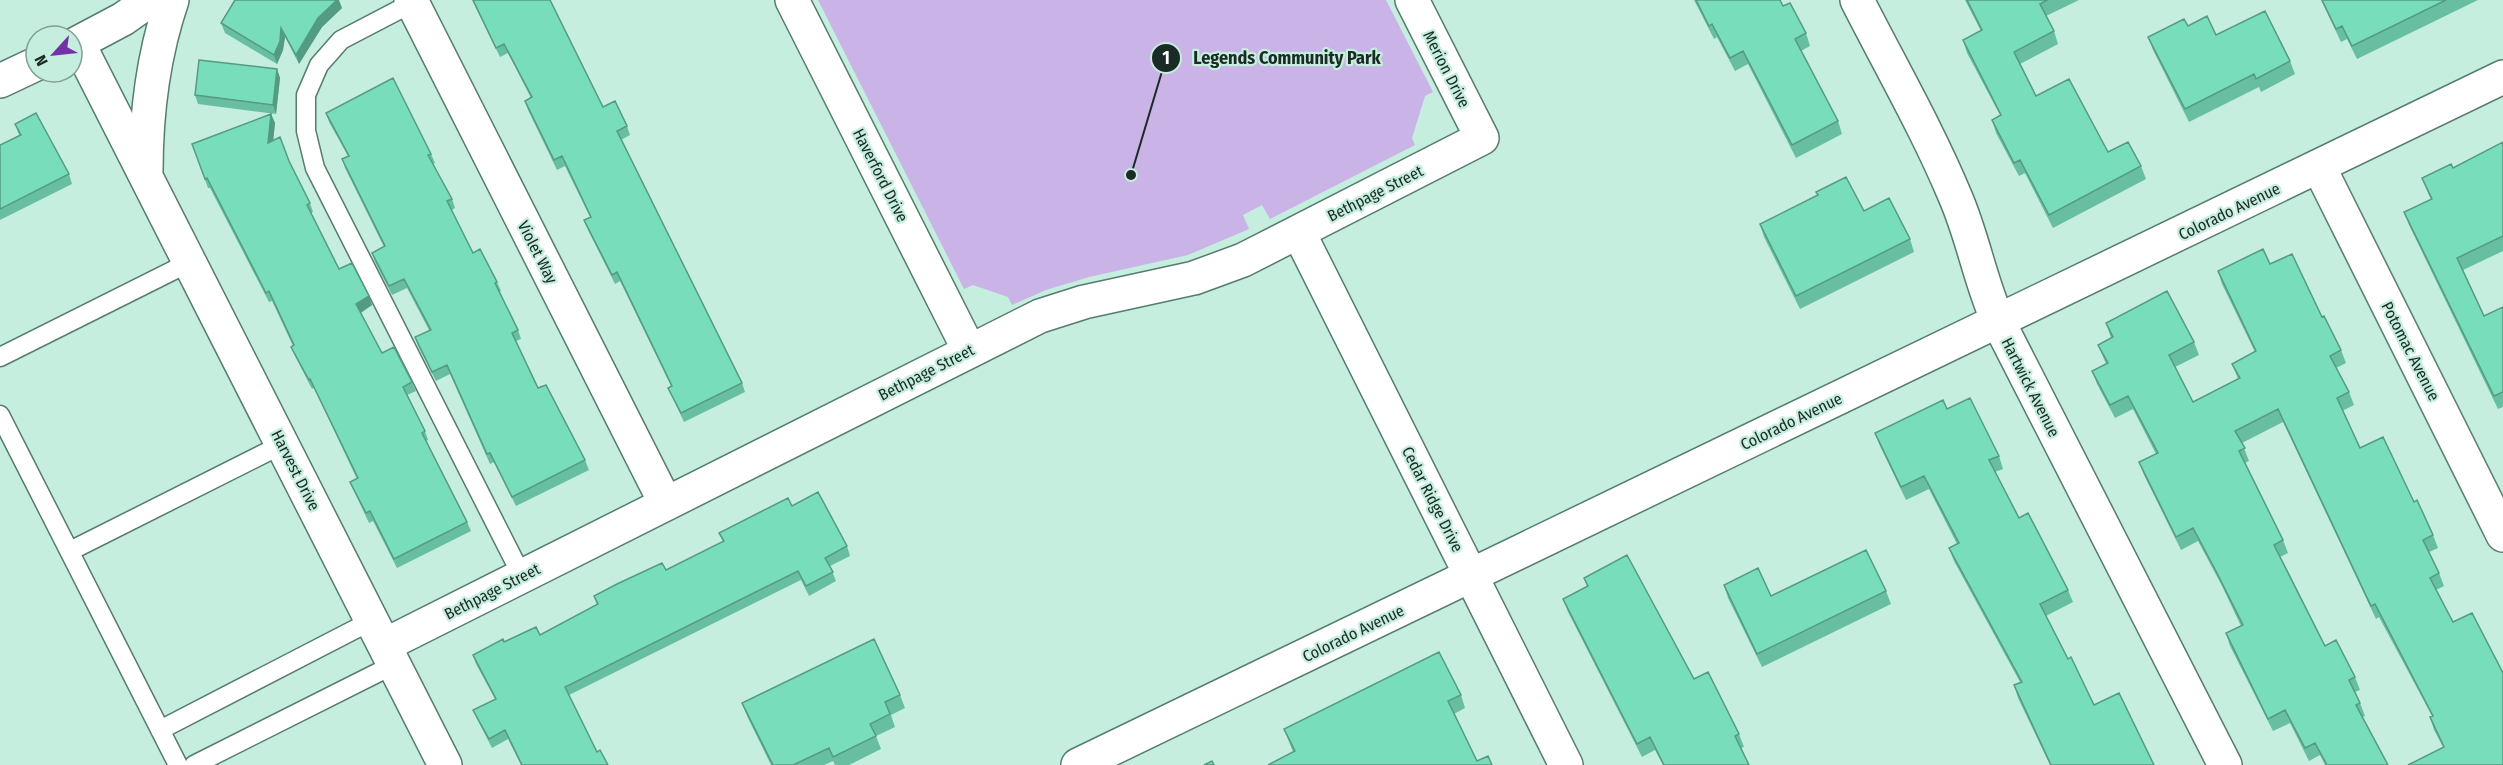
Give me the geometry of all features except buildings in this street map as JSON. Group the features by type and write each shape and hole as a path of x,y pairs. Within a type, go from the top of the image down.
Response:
{"street":[{"path":"84,40 123,19 150,0"},
{"name":"Harvest Drive","path":"146,176 148,112 153,75 172,0"},
{"name":"Haverford Drive","path":"792,0 969,350"},
{"name":"Merion Drive","path":"1412,0 1482,138"},
{"name":"Hartwick Avenue","path":"1857,0 1956,197 1985,293 1998,321 2224,765"},
{"name":"Violet Way","path":"412,2 666,504"},
{"name":"Harvest Drive","path":"84,62 146,176 445,765"},
{"path":"0,81 24,70"},
{"name":"Colorado Avenue","path":"1078,765 2503,77"},
{"name":"Bethpage Street","path":"384,643 666,504 969,350 1051,312 1084,302 1194,278 1243,260 1482,138"},
{"name":"Potomac Avenue","path":"2319,167 2493,490 2503,535"},
{"name":"Cedar Ridge Drive","path":"1299,233 1566,765"}],"lane":[{"path":"412,2 340,40 319,65 306,94 306,131 315,168 522,576"},
{"path":"0,357 190,262"},
{"path":"0,415 178,765"},
{"path":"70,551 283,444"},
{"path":"160,730 384,643"},
{"path":"194,765 384,643"}],"shaded area":[{"path":"818,0 1386,0 1433,92 1425,96 1412,138 1415,145 1270,219 1262,205 1243,215 1249,229 1188,255 1089,277 1046,290 1012,305 1008,297 973,285 964,289"}],"place":[{"name":"Legends Community Park","path":"1131,175"}]}
